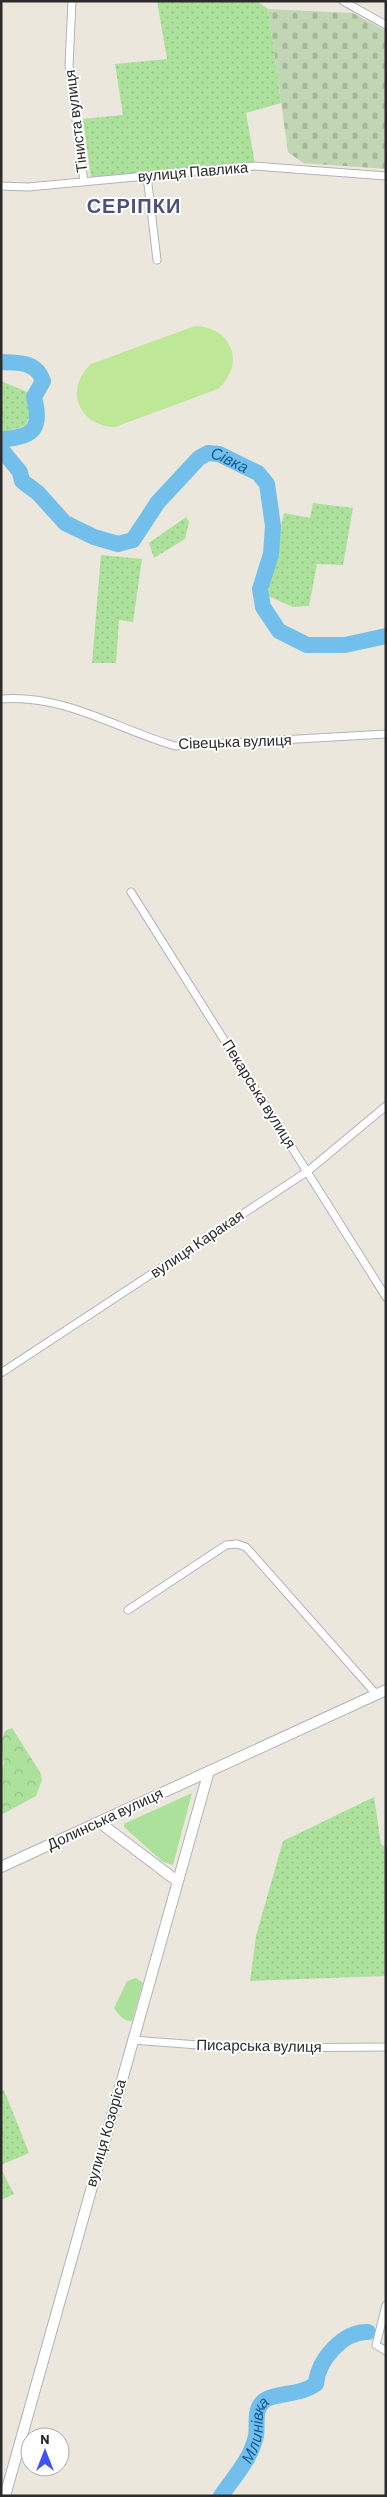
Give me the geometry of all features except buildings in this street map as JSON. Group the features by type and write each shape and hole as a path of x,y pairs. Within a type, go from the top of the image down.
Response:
{"main road":[{"name":"Долинська вулиця","path":"1,1867 386,1690"},
{"name":"вулиця Козоріса","path":"5,2496 209,1772"},
{"path":"99,1822 177,1881"}],"street":[{"name":"Тіниста вулиця","path":"72,1 69,65 84,182"},
{"path":"343,1 386,25"},
{"name":"вулиця Павлика","path":"1,186 28,187 254,166 386,176"},
{"path":"146,176 156,260"},
{"name":"Сівецька вулиця","path":"1,698 19,697 62,704 144,737 175,746 386,734"},
{"name":"Пекарська вулиця","path":"131,892 386,1297"},
{"name":"вулиця Каракая","path":"1,1373 308,1171 386,1106"},
{"path":"128,1610 226,1545 237,1544 246,1547 376,1694"},
{"name":"Писарська вулиця","path":"132,2040 238,2048 386,2047"},
{"path":"386,2305 376,2344 386,2351"}],"green space":[{"path":"157,1 257,1 268,9 281,103 246,113 255,164 91,177 83,119 123,115 115,64 167,59"},
{"path":"268,9 353,13 386,31 386,169 303,163 288,152"},
{"path":"195,326 208,328 218,333 231,348 233,358 231,369 227,379 218,389 115,427 102,425 84,413 77,395 78,384 91,364"},
{"path":"1,381 32,394 33,410 25,426 1,433"},
{"path":"313,503 353,508 343,565 317,564 309,606 293,607 268,596 270,574 284,513 310,518"},
{"path":"186,517 189,522 185,539 154,558 149,543"},
{"path":"101,555 142,559 133,622 119,620 116,663 92,663"},
{"path":"12,1728 40,1772 42,1780 36,1796 1,1815 1,1771 4,1763 1,1744 5,1731"},
{"path":"192,1793 173,1865 163,1862 124,1827 124,1824 128,1822"},
{"path":"374,1797 381,1844 386,1847 386,1976 250,1981 256,1936 283,1841"},
{"path":"136,1978 143,1983 132,2021 129,2021 122,2017 114,2008 127,1981"},
{"path":"4,2090 29,2153 1,2165 1,2091"},
{"path":"1,2169 14,2194 1,2200"}],"waterway":[{"name":"Сівка","path":"1,362 21,363 32,366 40,374 43,381 34,397 37,416 34,428 23,436 4,439 1,446"},
{"name":"Сівка","path":"1,449 20,472 22,481 38,493 65,523 94,537 118,544 133,540 158,502 199,458 208,453 219,454 258,473 267,484 273,526 271,554 260,589 263,607 279,631 307,645 345,645 386,636"},
{"name":"Млинівка","path":"221,2496 242,2468 250,2453 256,2436 257,2412 261,2403 270,2398 303,2390 316,2384 321,2366 333,2349 350,2336 368,2332"}],"district":[{"name":"СЕРІПКИ","path":"134,206"}]}
